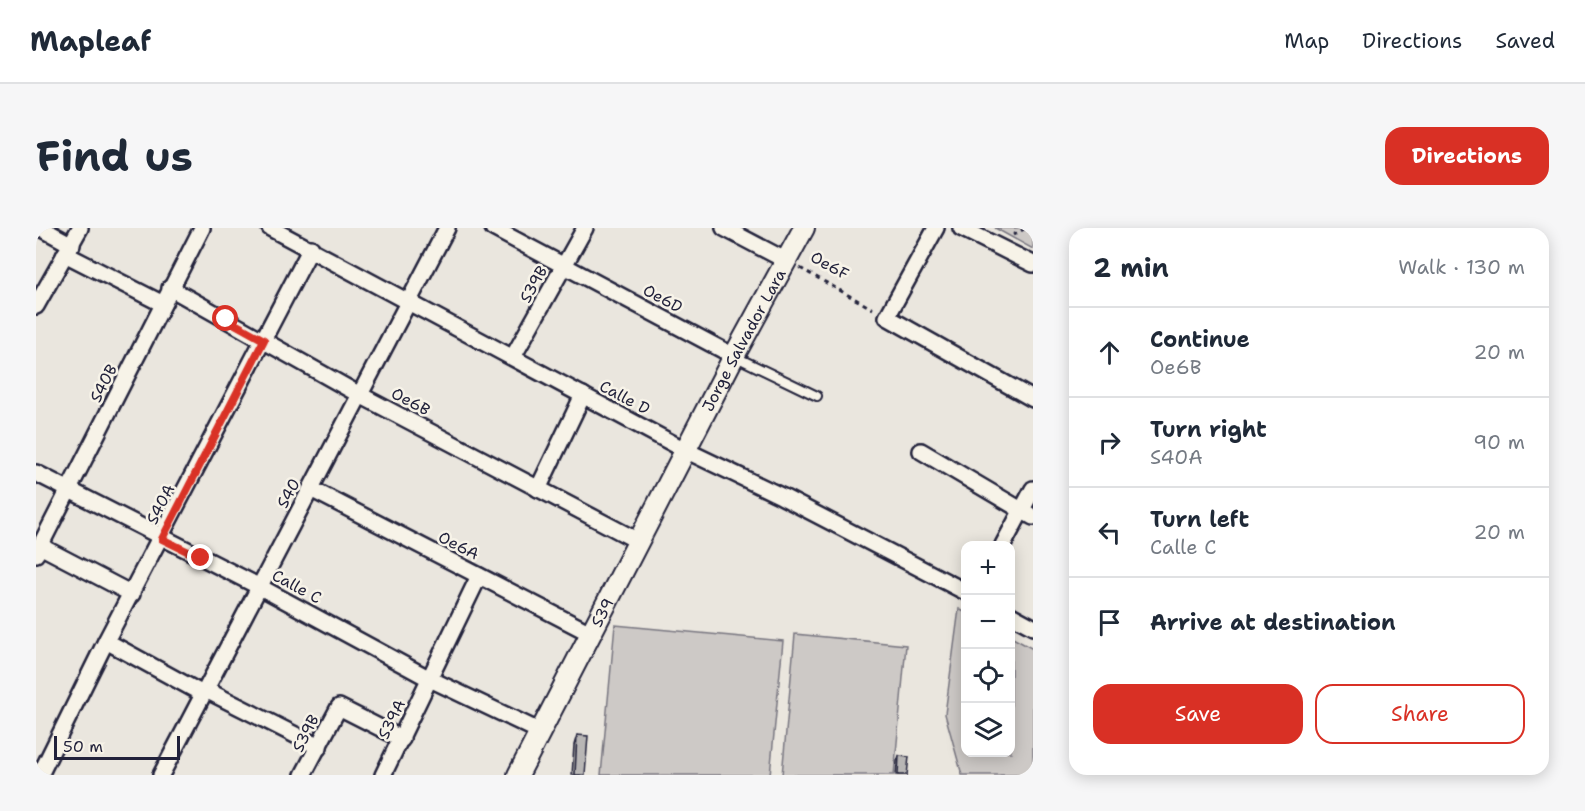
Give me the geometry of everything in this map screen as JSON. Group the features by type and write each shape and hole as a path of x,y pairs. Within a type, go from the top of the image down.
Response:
{"street":[{"path":"41,228 69,249 163,304"},
{"path":"36,306 80,228"},
{"name":"S40B","path":"38,550 202,228"},
{"name":"Calle D","path":"270,228 685,450 781,496 961,589"},
{"name":"S40","path":"161,775 447,228"},
{"name":"Oe6D","path":"493,228 734,356"},
{"name":"S39B","path":"513,357 585,228"},
{"name":"Oe6F","path":"724,228 785,260"},
{"name":"Jorge Salvador Lara","path":"685,450 804,228"},
{"path":"936,228 887,317 1033,399"},
{"path":"961,228 1033,264"},
{"name":"S40A","path":"40,775 106,641 162,539 310,248"},
{"name":"Oe6B","path":"170,288 360,395 638,542"},
{"path":"538,489 583,395"},
{"name":"S39","path":"518,775 685,450"},
{"path":"921,451 1027,514"},
{"name":"Calle C","path":"36,473 260,587 430,679 542,732"},
{"name":"Oe6A","path":"310,489 590,633"},
{"path":"1007,541 1027,514 1033,489"},
{"path":"38,550 132,594"},
{"name":"S39A","path":"383,775 479,576"},
{"path":"1015,617 1033,627"},
{"path":"106,641 204,692 319,747"},
{"name":"S39B","path":"303,775 339,707 402,739"}],"lane":[{"name":"Oe6D","path":"734,356 817,396"}],"path":[{"name":"Oe6F","path":"785,260 887,317"}],"shaded area":[{"path":"995,228 1033,228 1033,249"},
{"path":"959,609 961,610 961,757 1015,757 1015,639 1033,649 1033,775 962,775 945,714"},
{"path":"615,625 783,641 770,775 601,775"},
{"path":"795,634 906,645 894,775 782,775"}],"building":[{"path":"577,735 588,736 585,775 575,775"},
{"path":"899,756 909,757 907,775 898,775"}],"route":[{"path":"201,558 162,539 264,340 226,319"}]}
